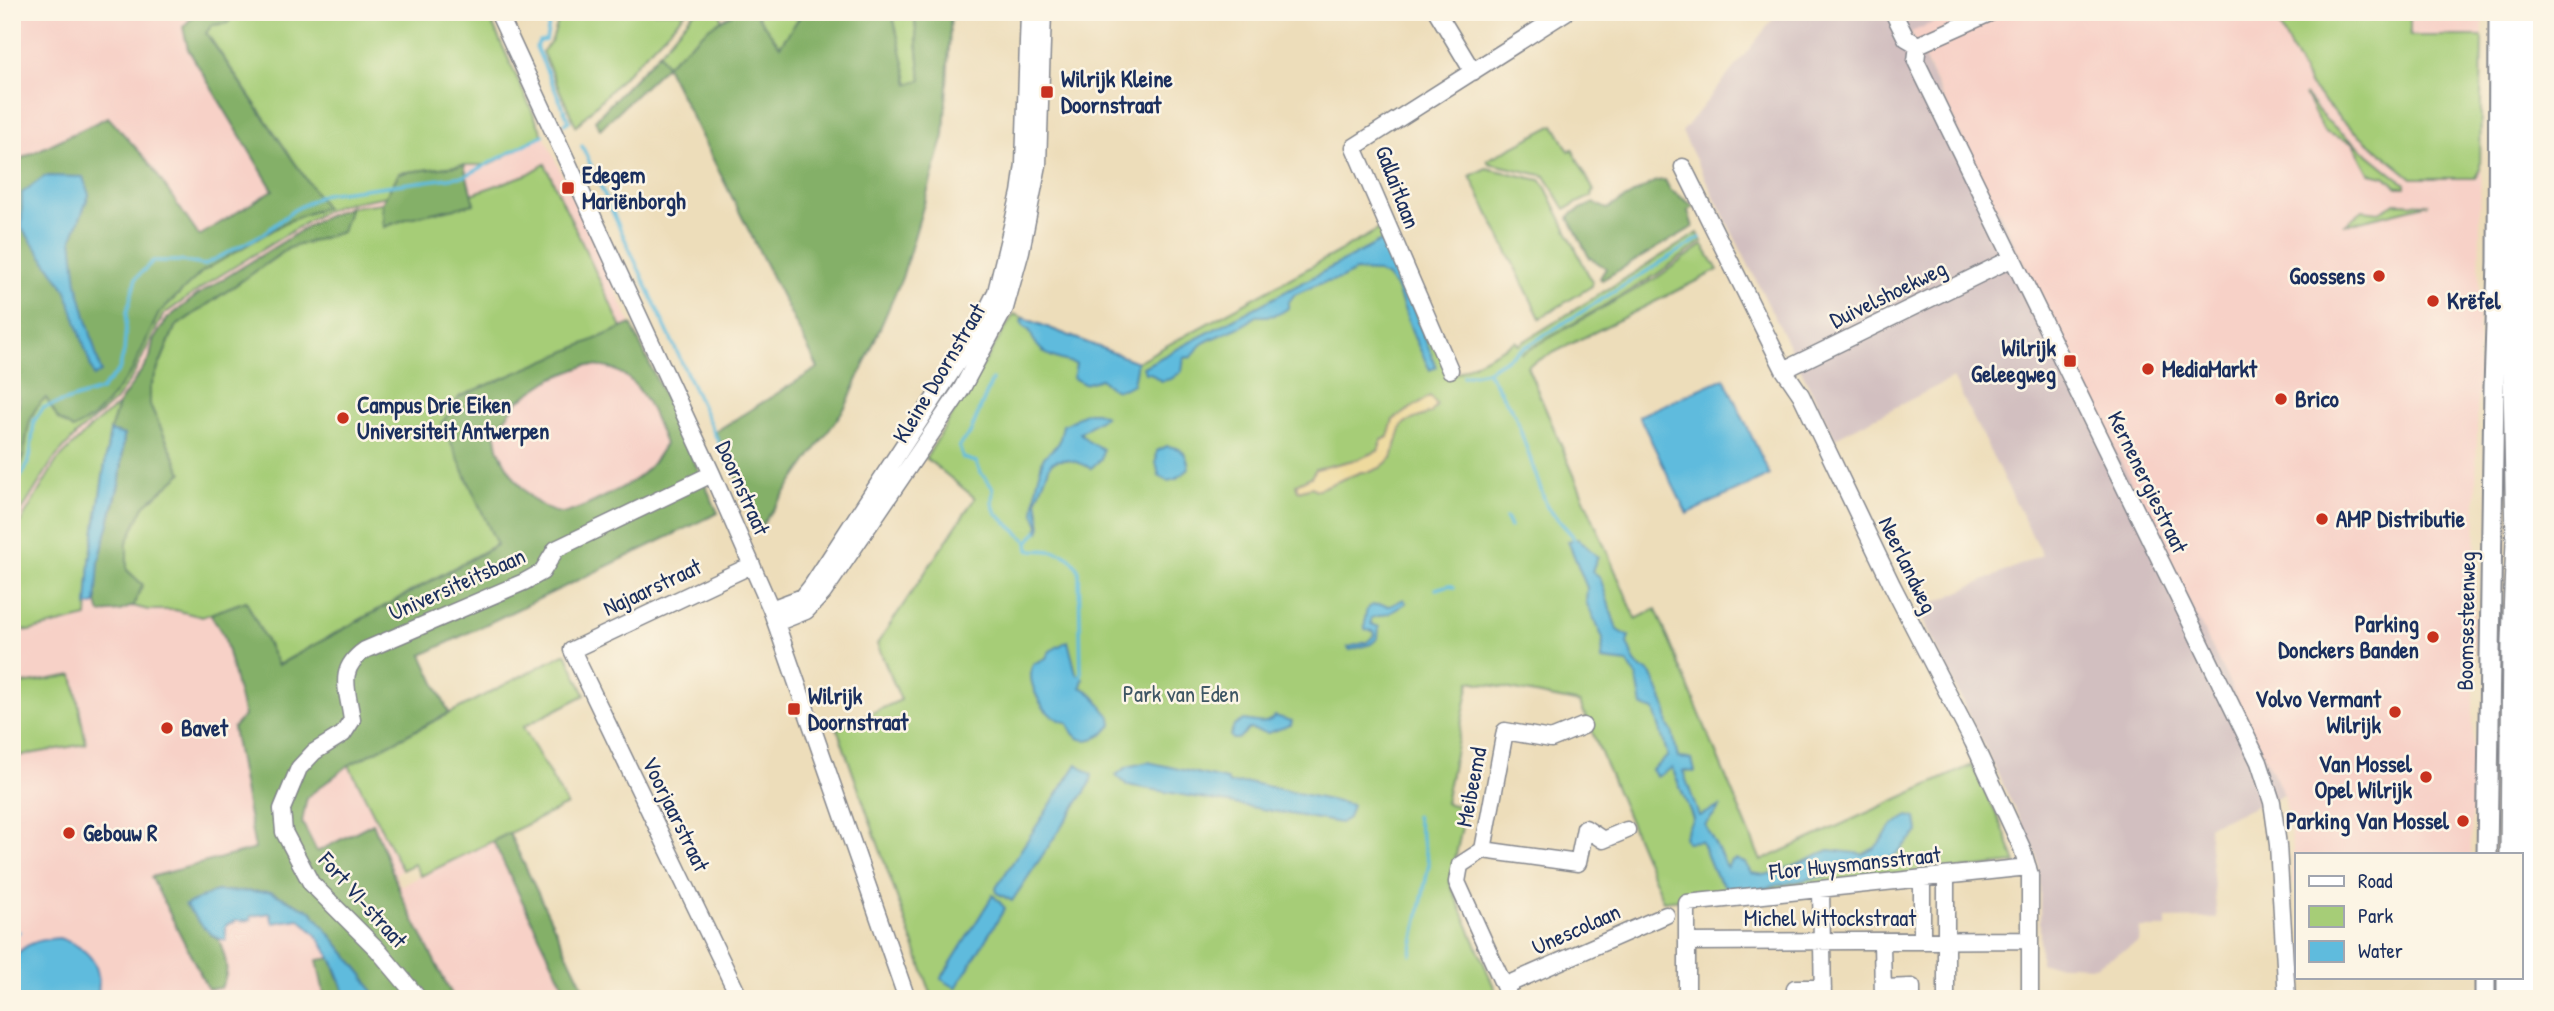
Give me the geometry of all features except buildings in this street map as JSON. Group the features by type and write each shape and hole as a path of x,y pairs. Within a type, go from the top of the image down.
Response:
{"highway":[{"path":"2512,853 2514,641 2527,534 2512,214 2515,12"},
{"path":"2529,999 2531,903 2527,534 2535,12"},
{"path":"2498,262 2503,281 2509,611 2514,641"},
{"path":"2527,534 2542,503"},
{"path":"2509,979 2509,999"}],"main road":[{"name":"Boomsesteenweg","path":"2494,388 2490,344 2491,176 2499,12"},
{"name":"Boomsesteenweg","path":"2487,853 2500,110 2497,76"},
{"path":"2485,979 2485,999"},
{"path":"2498,979 2508,986 2542,985"}],"street":[{"name":"Doornstraat","path":"498,12 752,565 773,616 907,999"},
{"name":"Kleine Doornstraat","path":"773,616 803,597 811,587 989,311 1004,262 1022,174 1029,12"},
{"name":"Kleine Doornstraat","path":"773,616 806,611 823,593 961,390 1005,308 1021,251 1038,165 1043,12"},
{"path":"1437,12 1473,72 1566,12"},
{"name":"Kernenergiestraat","path":"1893,12 1906,38 1918,45 1916,61 2259,762 2272,802 2278,845 2287,999"},
{"path":"1918,45 1992,12"},
{"name":"Gallaitlaan","path":"1450,370 1354,147 1473,72"},
{"name":"Neerlandweg","path":"1683,167 1784,370 1801,395 1892,585 2010,819 2030,875 2030,999"},
{"name":"Duivelshoekweg","path":"1784,370 2013,258"},
{"name":"Universiteitsbaan","path":"314,752 343,734 352,720 345,672 353,659 365,650 524,582 542,572 556,549 712,474"},
{"name":"Najaarstraat","path":"572,650 752,565"},
{"name":"Voorjaarstraat","path":"572,650 740,999"},
{"name":"Meibeemd","path":"1483,850 1505,731 1551,739 1583,726"},
{"name":"Fort VI-straat","path":"314,752 299,768 288,792 282,809 284,832 311,883 377,949 419,999"},
{"path":"1507,992 1457,882 1460,864 1483,850 1578,863 1585,828 1603,840 1627,830"},
{"name":"Flor Huysmansstraat","path":"1687,942 1687,903 2028,867"},
{"path":"1946,876 1946,999"},
{"path":"1922,878 1922,941"},
{"path":"1795,999 1795,988 1823,993 1821,890"},
{"name":"Unescolaan","path":"1507,992 1666,915"},
{"name":"Michel Wittockstraat","path":"1687,942 2030,940"},
{"path":"1882,941 1882,993 1912,987 1912,999"},
{"path":"1687,942 1687,999"}],"shaded area":[{"name":"Campus Drie Eiken Universiteit Antwerpen","path":"12,12 487,12 718,513 422,655 449,713 349,765 402,870 395,874 401,886 509,833 589,999 12,999"},
{"path":"1779,12 1959,12 1911,32 2284,795 2208,826 2217,918 2166,919 2166,928 2140,928 2139,942 2095,966 2040,964 2040,880 2037,855 1918,610 2042,555 1953,378 1835,438 1682,132"},
{"path":"1959,12 2483,12 2471,853 2295,853 2293,883 2293,847 2284,795 1911,31"}],"green space":[{"path":"197,12 235,12 228,23 212,25 206,33 325,207 286,222 202,272 159,313 132,371 92,418 73,429 58,419 46,398 32,416 22,462 12,486 12,428 19,404 12,331 12,163 108,117 147,160 199,236 273,190 188,49 183,27"},
{"path":"235,12 487,12 543,135 489,165 464,165 399,173 387,196 343,204 323,212 213,280 163,315 134,374 115,401 79,432 53,460 12,527 12,486 24,455 28,423 38,404 46,398 58,419 106,404 140,353 159,313 202,271 286,222 325,207 206,32 212,25 228,23"},
{"path":"570,12 686,12 576,126 542,52 552,39 560,19"},
{"path":"694,12 721,12 721,21 710,27 666,65 659,53"},
{"path":"736,12 754,12 780,46 803,12 892,12 909,84 921,80 914,12 951,12 944,136 902,278 846,406 760,528 715,432 818,368 666,66 600,129 595,120 659,53 666,65 710,27"},
{"path":"754,12 803,12 780,46"},
{"path":"892,12 914,12 921,80 908,84"},
{"path":"2272,12 2410,12 2410,36 2482,36 2480,169 2475,178 2412,178 2340,119 2310,86"},
{"path":"2305,95 2325,119 2405,184 2405,187 2397,187 2385,176 2369,173 2353,143 2324,132"},
{"path":"1554,125 1569,151 1572,149 1594,191 1592,196 1565,209 1545,176 1489,163 1487,160"},
{"path":"545,164 622,328 459,397 497,544 278,665 246,601 202,617 175,610 148,610 133,606 142,585 127,570 127,542 144,506 182,473 150,405 150,388 175,327 289,248 342,232 350,207 382,203 384,227 409,218 474,204 472,194 528,174"},
{"path":"464,165 474,204 409,218 384,227 382,203 399,173"},
{"path":"1486,168 1540,180 1544,184 1592,282 1592,286 1540,318 1470,176"},
{"path":"1665,180 1670,190 1694,206 1688,211 1693,227 1602,280 1600,278 1606,268 1589,257 1569,218 1572,213 1594,203 1607,209 1656,181"},
{"path":"2395,203 2429,204 2344,225 2363,210 2379,212"},
{"path":"350,207 342,232 289,248 175,327 150,388 150,405 182,473 144,506 127,542 127,570 143,585 133,606 120,611 100,613 96,582 120,479 124,435 110,431 118,405 150,358 153,341 167,319 196,296 318,220"},
{"name":"Park van Eden","path":"1387,225 1451,376 1516,341 1518,345 1698,233 1702,242 1656,275 1521,354 1658,277 1703,245 1718,270 1527,366 1636,619 1656,609 1761,861 1972,765 2002,826 2016,863 1663,901 1580,703 1470,681 1445,803 1466,808 1450,883 1499,999 933,999 837,728 901,700 877,644 975,498 926,458 1014,314 1137,362"},
{"path":"631,324 718,513 422,655 449,713 349,765 307,797 302,822 317,852 373,823 403,899 454,999 377,999 363,975 311,911 271,892 216,891 186,906 219,940 225,958 227,970 224,982 220,988 208,989 151,877 255,849 233,728 244,716 224,636 210,614 246,601 278,665 497,545 442,423 459,397","holes":["587,365 612,369 634,383 647,401 665,444 655,460 636,479 589,504 560,513 541,505 524,490 500,453 495,432 518,401 553,378"]},
{"path":"118,405 110,431 90,561 87,617 29,631 12,627 12,537 56,462"},
{"path":"566,653 585,695 523,727 567,805 421,876 414,864 402,870 349,765"},
{"path":"73,675 86,744 18,756 12,727 12,686"},
{"path":"509,833 589,999 570,999 493,841"},
{"path":"331,958 346,999 325,999 317,960"}],"sand":[{"path":"1430,396 1437,405 1431,413 1402,426 1392,458 1380,468 1361,472 1316,490 1312,487 1298,491 1296,484 1311,477 1316,469 1358,459 1378,451 1382,440 1388,437 1393,420"}],"water":[{"path":"45,176 83,177 89,195 72,239 77,283 101,372 94,376 66,290 22,228 22,193"},
{"path":"1383,240 1407,292 1436,367 1430,370 1414,337 1397,289 1387,277 1378,272 1355,271 1294,295 1288,308 1280,313 1256,316 1244,325 1202,344 1192,357 1184,358 1182,371 1171,379 1161,381 1150,373 1145,373 1143,367"},
{"path":"1023,318 1137,362 1133,384 1124,389 1116,389 1101,379 1084,384 1073,378 1076,364 1054,358 1042,351 1030,331 1024,327 1021,321"},
{"path":"1724,378 1770,475 1687,514 1639,416"},
{"path":"1088,412 1105,416 1080,433 1089,442 1103,449 1101,459 1091,468 1066,460 1051,463 1037,499 1041,527 1039,532 1034,513 1043,458 1059,443 1063,425"},
{"path":"110,431 124,435 120,480 99,561 96,604 87,606 90,561"},
{"path":"1167,446 1183,452 1189,469 1176,479 1168,481 1159,476 1156,462 1157,451"},
{"path":"1578,539 1598,557 1592,571 1600,577 1617,630 1629,636 1627,643 1635,662 1653,677 1666,708 1678,758 1692,759 1695,772 1683,771 1699,816 1721,806 1705,825 1727,867 1736,859 1745,863 1751,873 1765,875 1829,850 1863,854 1875,848 1893,825 1908,816 1916,818 1918,832 1891,859 1875,865 1859,865 1824,876 1749,891 1727,888 1715,875 1701,841 1686,842 1684,836 1693,818 1672,768 1657,777 1652,770 1668,756 1654,710 1642,706 1637,678 1628,663 1602,660 1603,638 1586,602 1587,588 1568,541"},
{"path":"1404,599 1406,603 1390,613 1371,618 1371,624 1379,627 1378,638 1371,644 1350,650 1348,647 1367,642 1375,635 1374,631 1365,630 1365,616 1369,608 1376,605 1390,606"},
{"path":"1068,641 1076,673 1083,678 1081,687 1094,697 1111,717 1112,725 1107,731 1088,740 1076,737 1068,723 1047,712 1038,699 1031,677 1033,664 1046,658 1050,651"},
{"path":"1275,716 1292,721 1291,725 1268,733 1249,729 1238,739 1232,739 1230,735 1234,726 1243,720 1264,722"},
{"path":"1148,762 1227,780 1229,784 1252,783 1352,805 1348,818 1340,823 1127,785 1116,775 1127,767"},
{"path":"1077,764 1092,775 1090,784 1012,901 997,893 996,888"},
{"path":"216,891 271,892 311,911 363,975 377,999 346,999 329,954 308,926 299,919 273,923 270,913 251,916 251,920 226,925 226,940 214,936 185,905"},
{"path":"993,895 1005,908 956,988 941,979"},
{"path":"59,938 79,947 92,960 98,977 97,999 12,999 11,977 15,957 31,944"}],"waterway":[{"path":"555,12 550,19 546,40 540,41 536,47 569,121 564,124"},
{"path":"12,490 30,457 34,421 43,408 101,390 119,370 124,352 127,312 136,278 153,261 181,261 204,265 263,234 294,210 324,194 465,176 543,135"},
{"path":"582,146 729,465"},
{"path":"1463,376 1487,371 1700,238"},
{"path":"1487,371 1515,415 1547,507 1572,535 1576,544"},
{"path":"992,380 970,433 959,446 963,458 976,462 993,488 992,503 996,513 1028,542"},
{"path":"1506,518 1510,527"},
{"path":"1037,531 1028,542 1029,550 1058,552 1070,558 1079,571 1081,676"},
{"path":"1436,589 1450,585 1454,587"},
{"path":"1411,954 1429,864 1416,816"},
{"path":"12,935 19,932"}],"place":[{"name":"Wilrijk Kleine Doornstraat","path":"1047,92"},
{"name":"Edegem Mariënborgh","path":"568,188"},
{"name":"Goossens","path":"2379,276"},
{"name":"Krëfel","path":"2433,301"},
{"name":"Wilrijk Geleegweg","path":"2070,361"},
{"name":"MediaMarkt","path":"2148,369"},
{"name":"Brico","path":"2281,399"},
{"name":"Campus Drie Eiken Universiteit Antwerpen","path":"343,418"},
{"name":"AMP Distributie","path":"2322,519"},
{"name":"Parking Donckers Banden","path":"2433,637"},
{"name":"Wilrijk Doornstraat","path":"794,709"},
{"name":"Volvo Vermant Wilrijk","path":"2395,712"},
{"name":"Bavet","path":"167,728"},
{"name":"Van Mossel Opel Wilrijk","path":"2426,777"},
{"name":"Parking Van Mossel","path":"2463,821"},
{"name":"Gebouw R","path":"69,833"}]}
